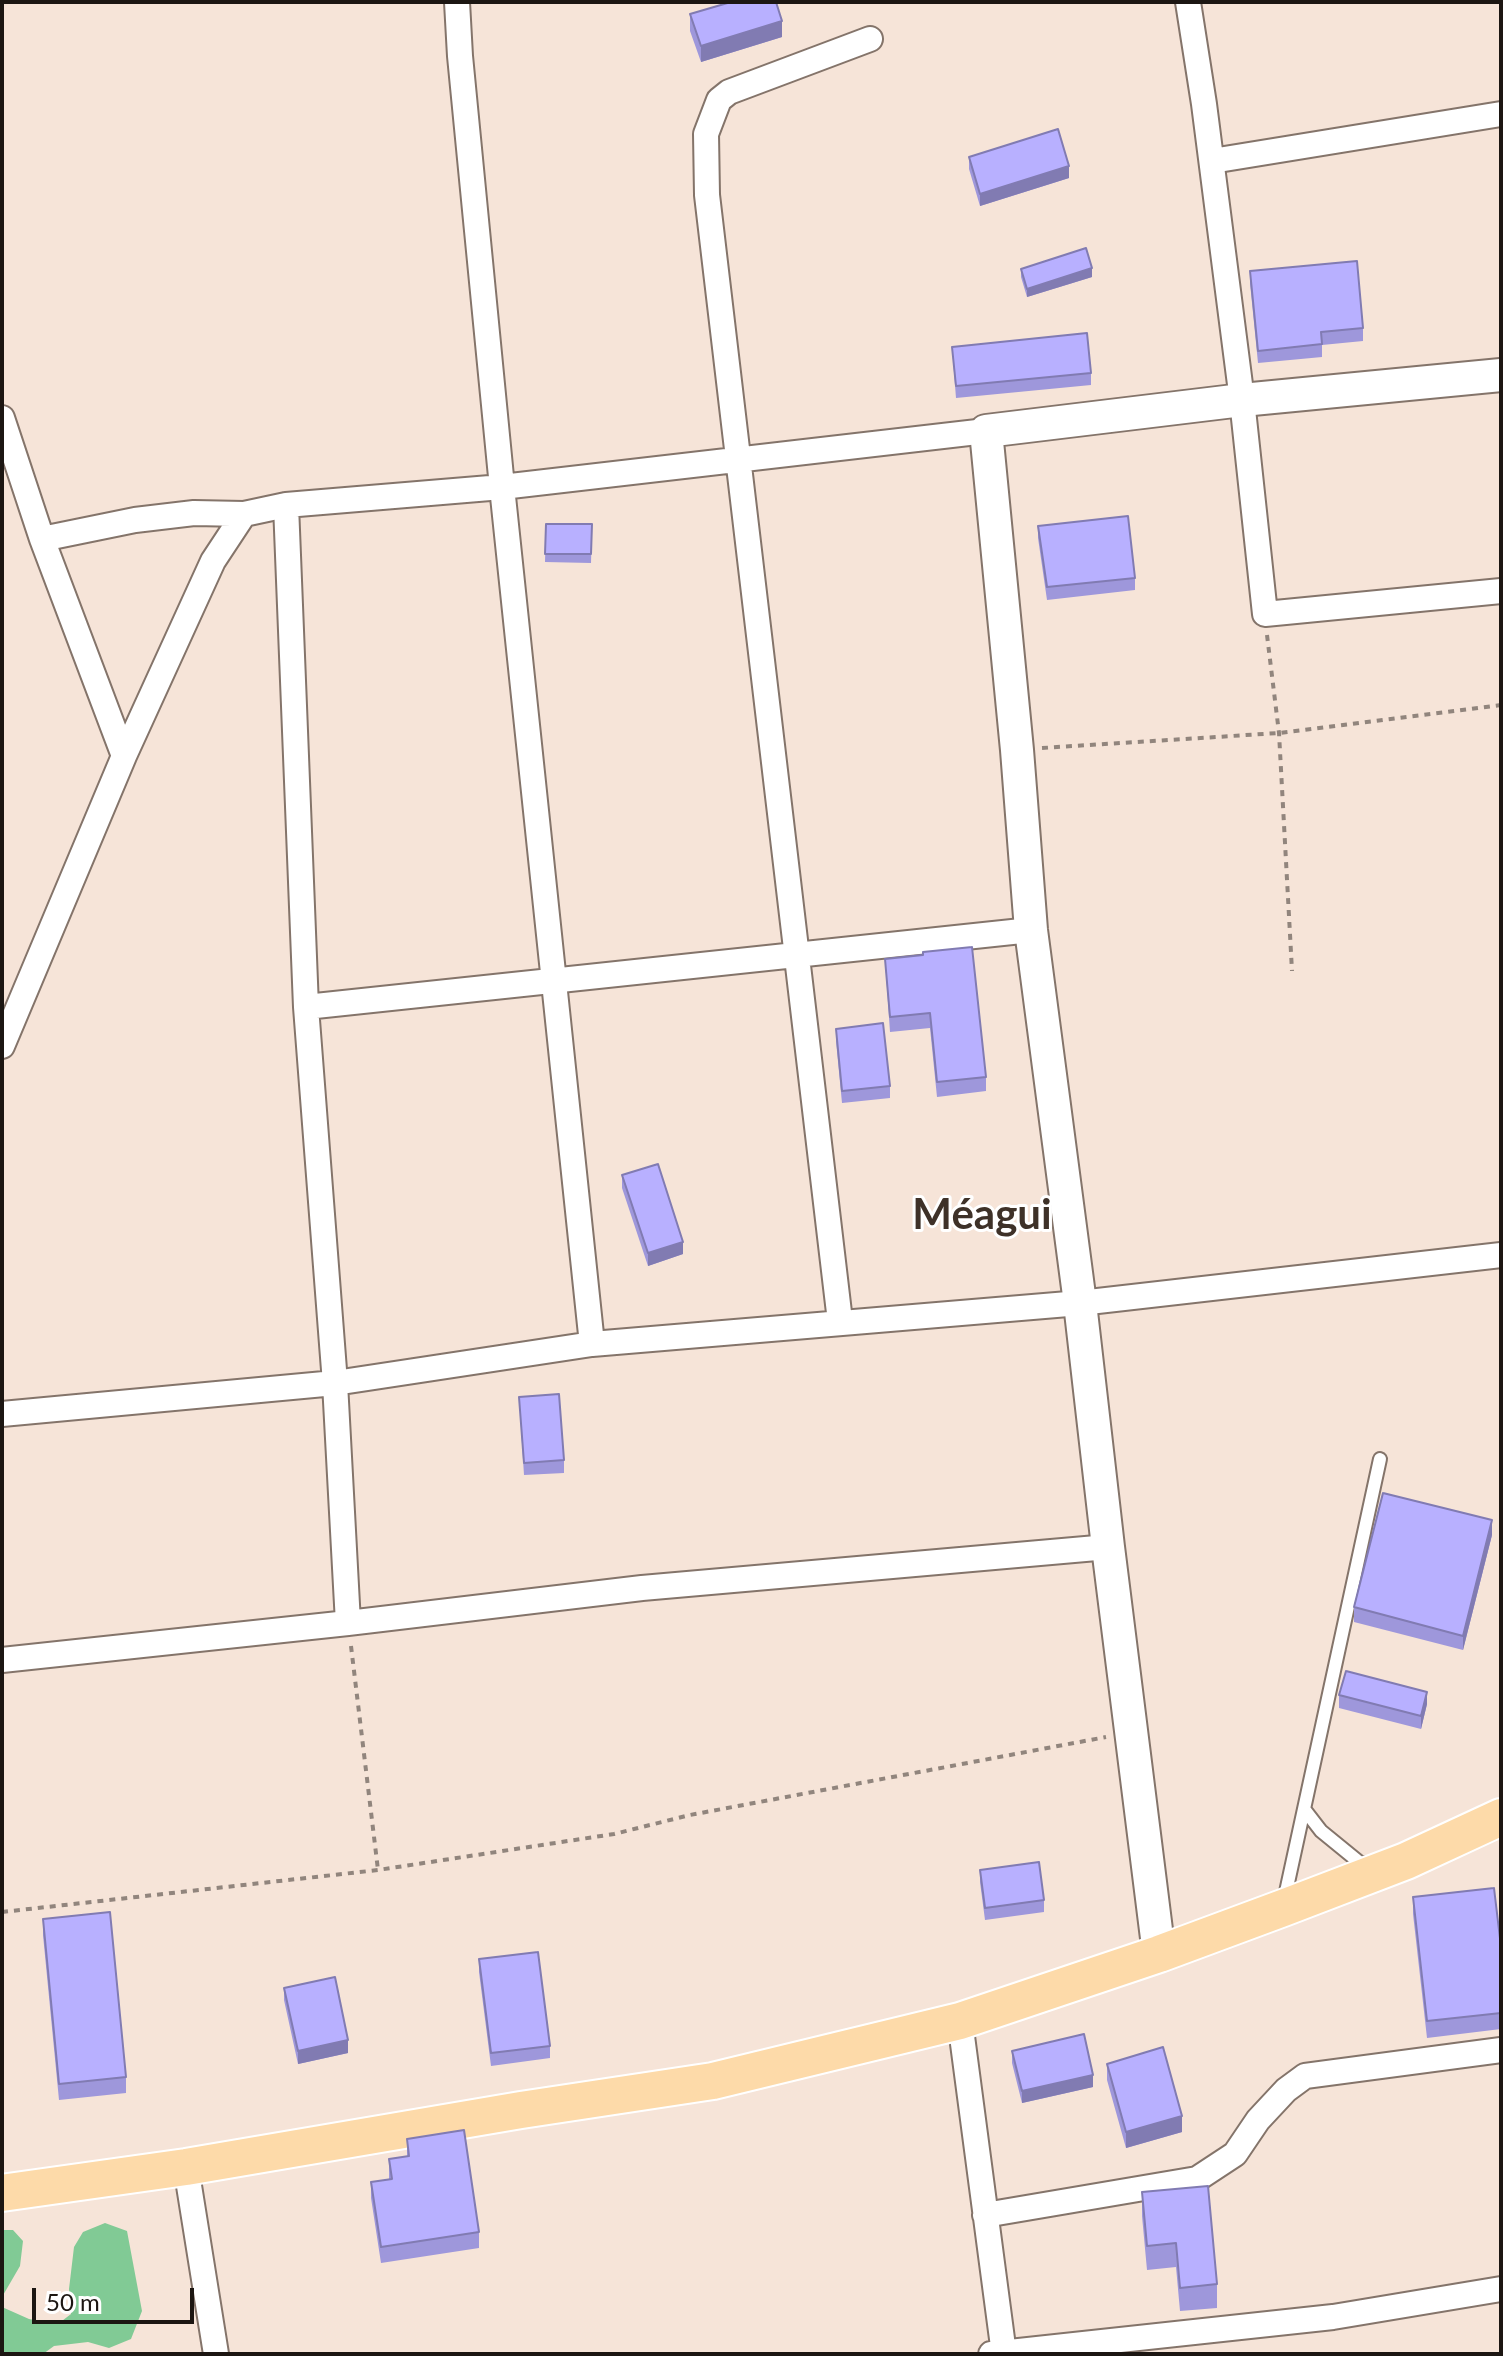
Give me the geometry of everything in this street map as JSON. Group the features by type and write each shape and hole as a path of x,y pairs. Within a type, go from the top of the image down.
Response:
{"main road":[{"path":"2,2193 186,2167 713,2081 960,2021 1159,1954 1283,1908 1406,1861 1501,1817"}],"street":[{"path":"457,2 502,487 592,1344"},
{"path":"1188,2 1212,161 1265,614 1501,591"},
{"path":"840,1321 707,195 706,134 719,100 729,92 870,39"},
{"path":"1212,161 1501,114"},
{"path":"42,539 194,513 244,514 286,505 502,487 1242,400 1501,375"},
{"path":"2,418 42,539 124,756"},
{"path":"986,431 1031,930 1159,1954"},
{"path":"286,505 306,1007 335,1383 348,1623"},
{"path":"2,1046 124,756 213,561 244,514"},
{"path":"306,1007 1031,930"},
{"path":"2,1414 335,1383 592,1344 1080,1303 1501,1255"},
{"path":"2,1660 642,1588 1108,1547"},
{"path":"960,2021 999,2354 1333,2317 1501,2289"},
{"path":"985,2215 1197,2179 1235,2154 1258,2120 1286,2090 1305,2076 1501,2050"},
{"path":"186,2167 216,2354"}],"lane":[{"path":"1283,1908 1380,1459"},
{"path":"1304,1809 1321,1831 1359,1862 1383,1870"}],"path":[{"path":"1265,614 1279,733 1292,971"},
{"path":"1017,750 1279,733 1501,705"},
{"path":"348,1623 378,1870"},
{"path":"2,1912 378,1870 614,1834 690,1815 1132,1732"}],"green space":[{"path":"105,2223 127,2231 142,2311 131,2339 109,2348 88,2342 54,2346 43,2354 2,2354 2,2307 29,2319 58,2324 71,2314 69,2289 74,2247 83,2232"},
{"path":"2,2230 13,2230 23,2241 20,2266 2,2297"}],"building":[{"path":"731,2 776,2 782,21 701,46 690,14"},
{"path":"1058,129 1069,166 980,194 969,157"},
{"path":"1086,248 1092,268 1027,289 1021,269"},
{"path":"1357,261 1363,328 1321,332 1322,344 1258,351 1250,271"},
{"path":"1087,333 1091,373 956,386 952,347"},
{"path":"1128,516 1135,578 1047,587 1038,526"},
{"path":"546,524 592,524 591,554 545,554"},
{"path":"972,947 986,1077 937,1082 930,1013 890,1017 885,959"},
{"path":"883,1023 890,1086 842,1091 836,1029"},
{"path":"658,1164 683,1242 648,1253 622,1175"},
{"path":"559,1394 564,1460 524,1463 519,1397"},
{"path":"1383,1493 1492,1520 1463,1636 1354,1607"},
{"path":"1346,1671 1427,1692 1421,1716 1339,1695"},
{"path":"1039,1862 1044,1900 985,1908 980,1870"},
{"path":"1494,1888 1501,1947 1501,2013 1427,2021 1413,1897"},
{"path":"110,1912 126,2077 59,2084 43,1919"},
{"path":"538,1952 550,2046 491,2053 479,1959"},
{"path":"335,1977 348,2040 298,2051 284,1988"},
{"path":"1084,2034 1093,2075 1022,2091 1012,2051"},
{"path":"1163,2047 1182,2116 1126,2132 1107,2064"},
{"path":"464,2130 479,2232 381,2247 371,2182 392,2179 389,2159 409,2156 407,2139"},
{"path":"1208,2186 1217,2284 1180,2288 1176,2243 1147,2246 1142,2192"}],"district":[{"name":"Méagui","path":"982,1215"}]}
